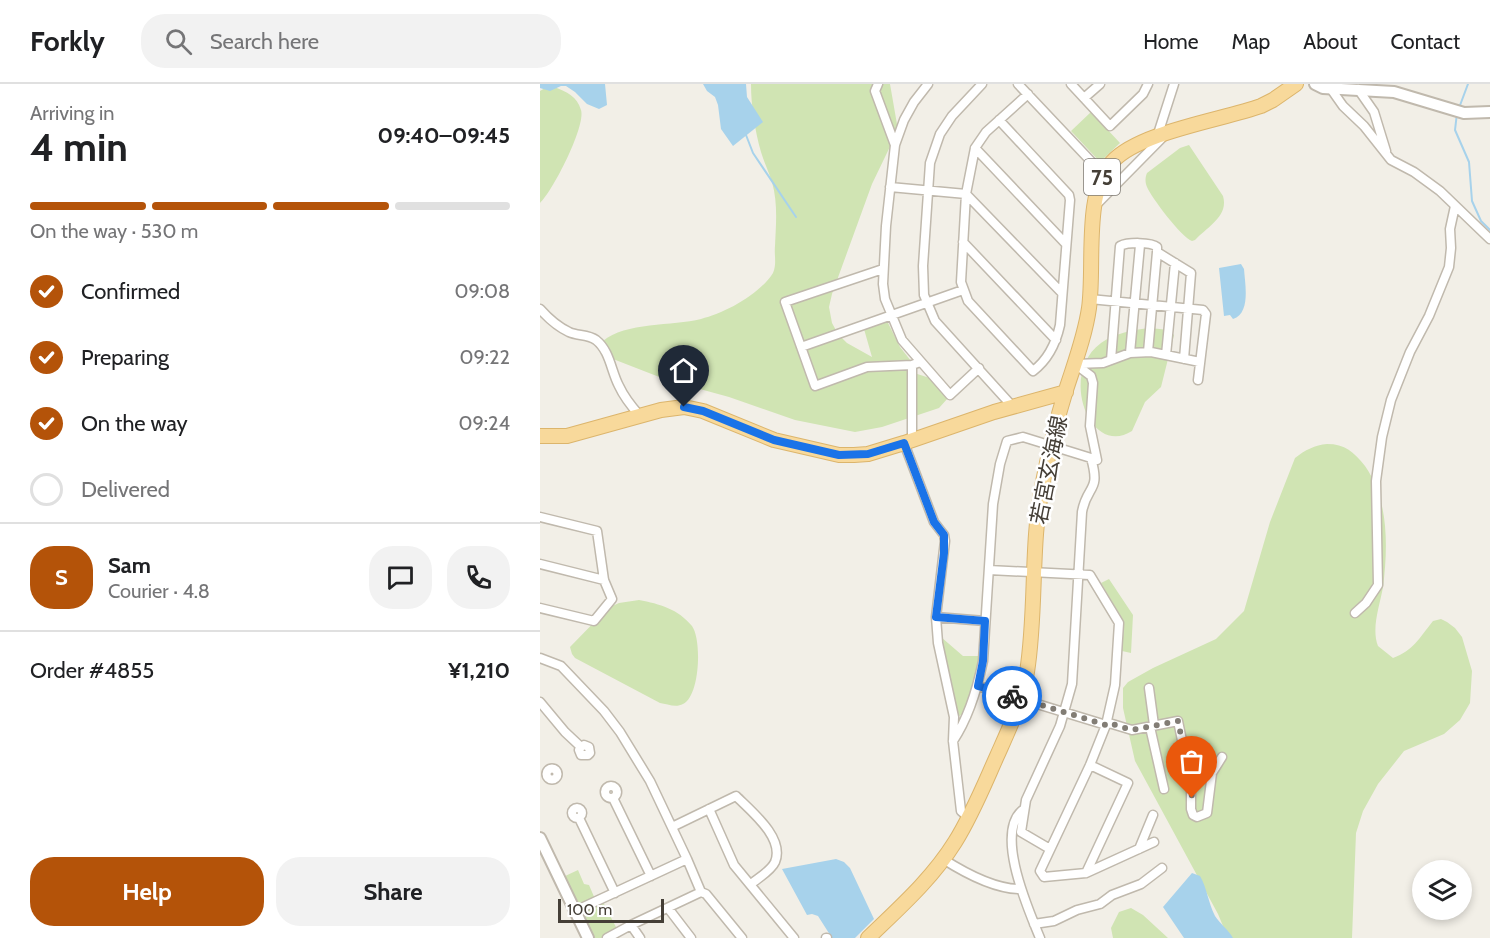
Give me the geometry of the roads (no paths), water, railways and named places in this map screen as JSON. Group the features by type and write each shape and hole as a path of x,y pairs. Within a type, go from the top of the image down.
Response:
{"main road":[{"name":"若宮玄海線","path":"868,938 915,892 943,859 968,817 1021,699 1029,654 1038,519 1043,483 1087,319 1094,207 1103,174 1110,164 1124,152 1162,135 1261,106 1296,84"},
{"path":"540,436 567,436 640,416 676,408 693,408 774,440 839,455 868,454 1066,392"}],"street":[{"path":"878,84 875,91 895,145"},
{"path":"928,84 904,120 895,145 883,269 885,300 902,340 916,364 950,395 979,368"},
{"path":"982,84 952,116 940,134 930,163 923,266 926,302 942,330 1013,407"},
{"path":"1018,84 1103,174"},
{"path":"1071,84 1110,126 1143,94 1148,84"},
{"path":"1084,98 1100,84"},
{"path":"1094,207 1162,135 1174,84"},
{"path":"1315,84 1331,89 1394,88 1464,113 1490,112"},
{"path":"1331,89 1343,106 1364,126 1391,160 1414,172 1440,191 1490,239"},
{"path":"1358,89 1374,112 1387,155"},
{"path":"999,120 1069,195 1060,325 1056,340 1042,364 1033,371 968,301 963,290 961,274 966,194 975,148 981,138 999,120 1028,94"},
{"path":"975,148 1066,244"},
{"path":"890,187 966,194 1062,293"},
{"path":"1355,613 1366,603 1378,585 1376,481 1382,437 1391,400 1449,267 1452,248 1450,229 1455,206"},
{"path":"963,242 1056,340"},
{"path":"1111,360 1120,246 1125,243 1155,244 1157,252 1148,352"},
{"path":"1130,353 1140,244"},
{"path":"1157,252 1191,273 1184,359"},
{"path":"1166,355 1175,263"},
{"path":"883,269 785,302 815,386 867,367 916,364"},
{"path":"801,347 963,290"},
{"path":"1090,299 1203,310 1206,314 1198,380"},
{"path":"540,309 549,319 571,334 581,334 595,339 604,350 627,401 640,416"},
{"path":"1075,364 1103,363 1130,353 1148,352 1200,362"},
{"path":"916,364 908,442 934,522 944,535 936,617 938,644 954,717 953,741 961,810 968,817"},
{"path":"1075,364 1091,376 1093,383 1090,426 1097,460"},
{"path":"953,741 965,720 978,686 983,661 993,504 1000,464 1007,441 1023,437 1091,458 1096,474 1093,488 1082,512 1074,664 1065,712 1024,809 1022,832 1050,849"},
{"path":"540,517 597,531 604,580 612,599 594,621 540,608"},
{"path":"540,564 604,580"},
{"path":"989,570 1090,575 1119,623 1115,685 1106,725 1090,765 1040,871 1044,877 1086,873 1154,842"},
{"path":"936,617 985,621"},
{"path":"540,658 561,666 604,711 632,749 650,781 701,892 706,894 742,938"},
{"path":"978,686 1106,725 1109,723 1132,730 1178,721 1191,784 1193,815 1203,816 1207,813 1212,773 1222,757"},
{"path":"1149,688 1152,726 1164,789"},
{"path":"540,702 581,747"},
{"path":"540,763 548,771"},
{"path":"1086,873 1128,783 1090,765"},
{"path":"672,827 736,796 766,826 771,834 777,856 775,864 751,884"},
{"path":"613,798 651,876"},
{"path":"709,809 735,865 794,938"},
{"path":"1024,809 1018,813 1011,849 1020,889 1040,938"},
{"path":"1139,849 1153,815"},
{"path":"579,818 615,893"},
{"path":"540,838 588,938"},
{"path":"575,911 687,859"},
{"path":"943,859 958,869 986,881 1012,889 1020,889"},
{"path":"1034,924 1054,921 1077,910 1100,904 1112,895 1141,884 1162,868"},
{"path":"607,938 701,892"},
{"path":"668,908 691,938"},
{"path":"631,925 640,938"}],"water":[{"path":"540,84 605,84 607,105 599,109 587,104 566,86 550,91 540,88"},
{"path":"703,84 746,84 747,97 763,122 733,146 721,129 715,97 707,91"},
{"path":"1241,264 1244,269 1245,304 1239,316 1233,319 1230,315 1224,316 1219,268"},
{"path":"836,859 844,862 850,868 874,919 855,938 832,938 818,916 807,915 782,869"},
{"path":"1192,873 1200,876 1215,916 1233,938 1184,938 1163,907"}],"waterway":[{"path":"1459,108 1468,84"},
{"path":"1457,113 1455,130 1469,162 1472,201 1481,221 1490,230"},
{"path":"746,135 753,153 796,217"}]}
